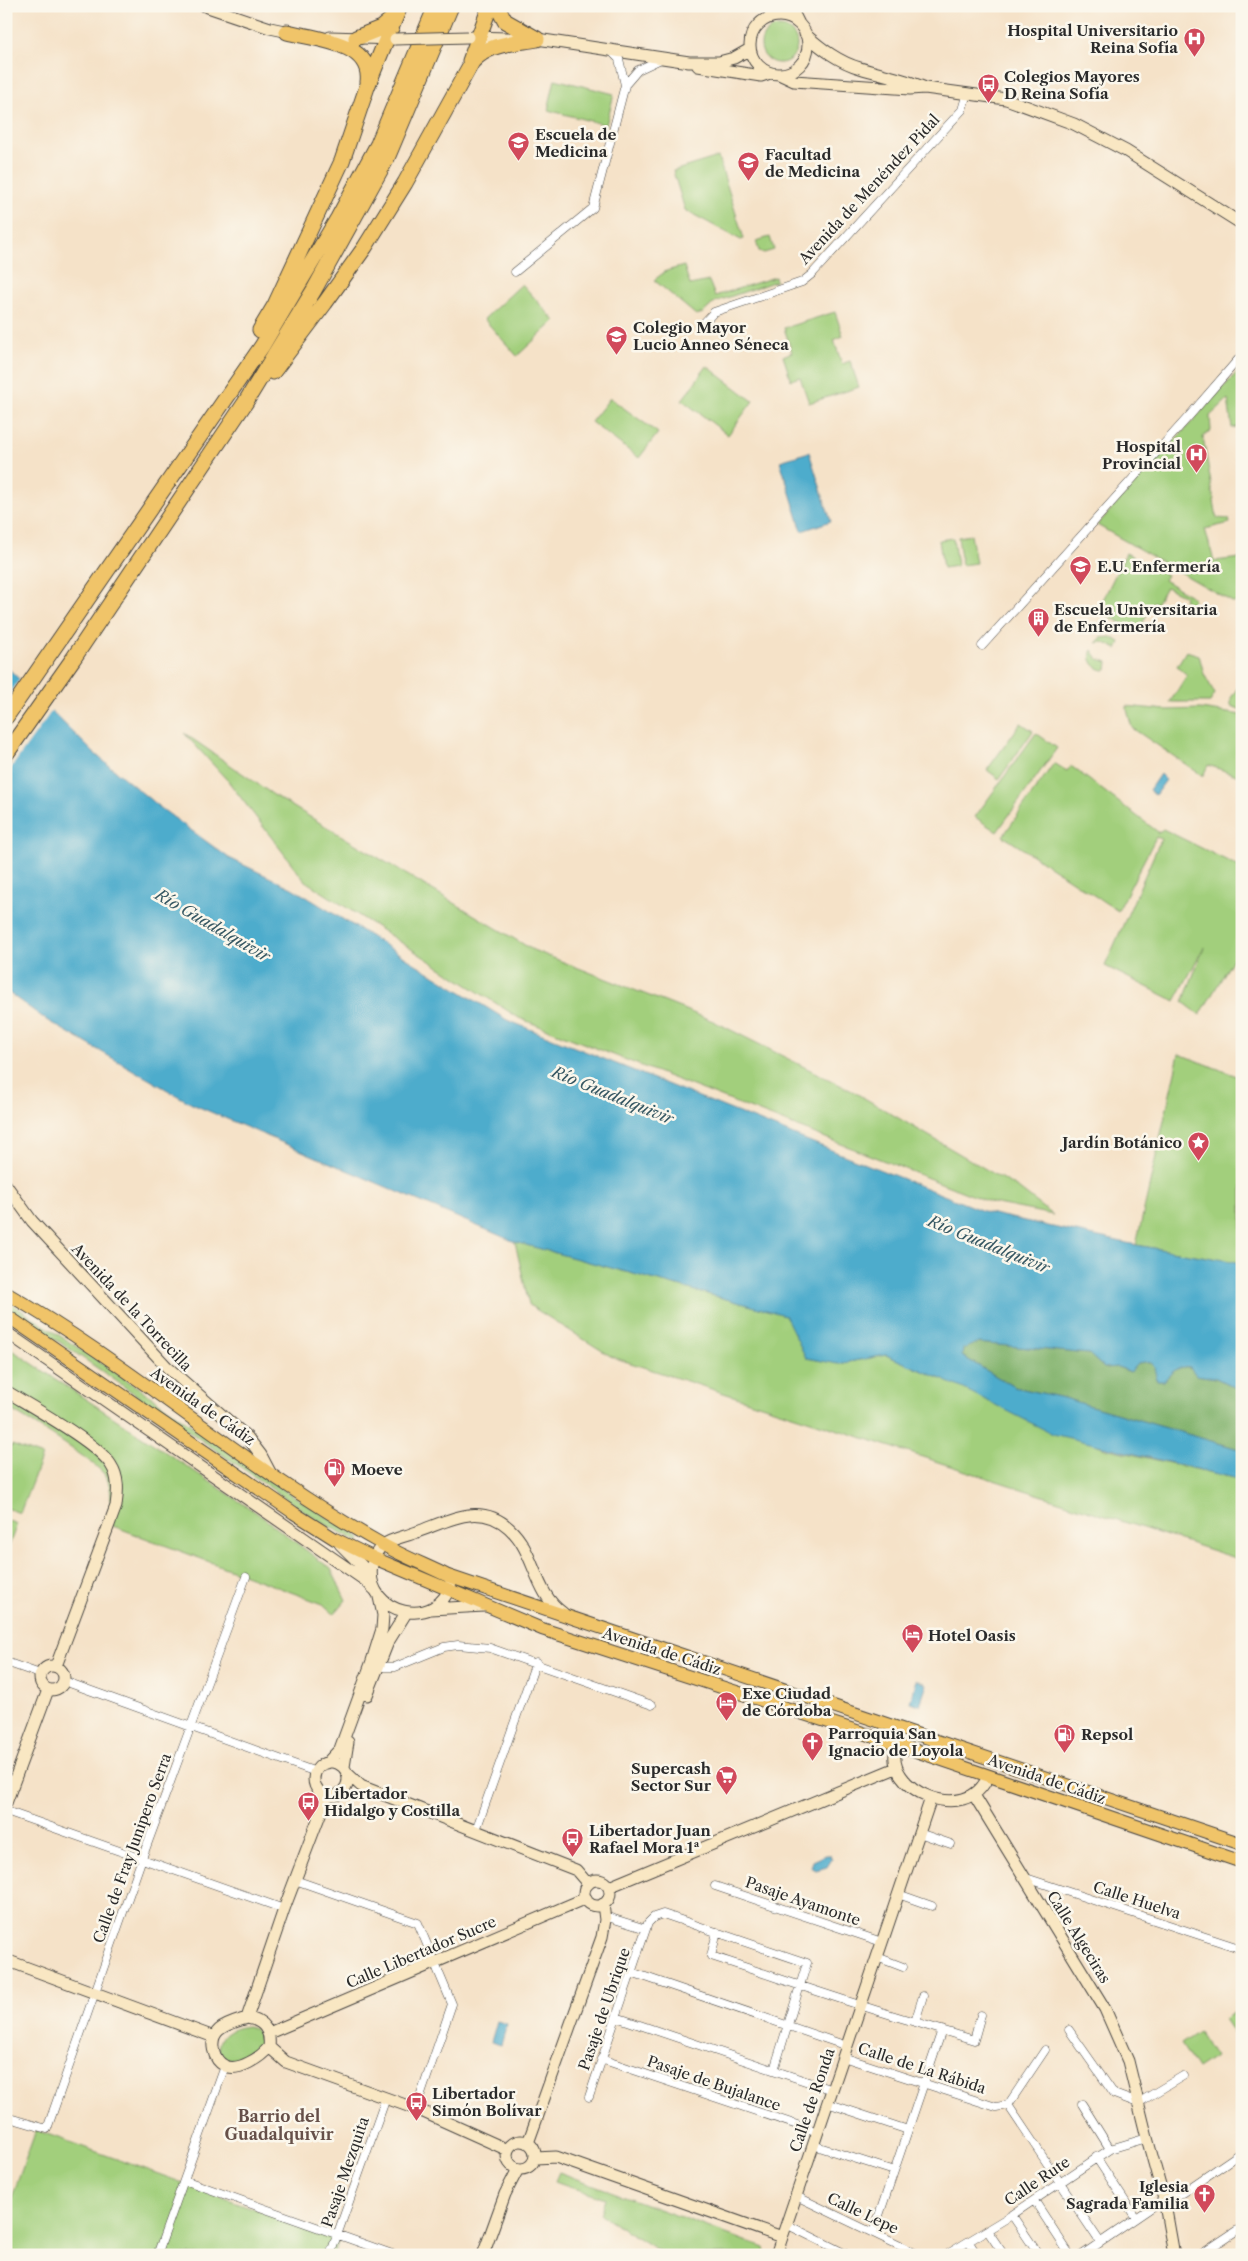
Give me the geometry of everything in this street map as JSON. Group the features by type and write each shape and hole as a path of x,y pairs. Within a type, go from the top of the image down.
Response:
{"highway":[{"path":"6,717 262,346 298,288 352,194 378,144 436,6"},
{"path":"6,754 73,659 245,403 319,281 387,158 451,6"},
{"path":"468,68 474,37 490,6"},
{"path":"497,6 505,21 537,38"},
{"path":"236,382 244,358 275,305 342,161 367,87 390,39 399,9"},
{"path":"356,38 381,28 399,9"},
{"path":"287,32 337,44 356,52 366,64 367,87"},
{"path":"245,403 264,382 313,319 365,247 441,123 468,68 480,54 492,48 537,38"}],"main road":[{"name":"Avenida de Menéndez Pidal","path":"205,6 287,32 356,38 537,38 689,62 719,62 734,58 750,49"},
{"path":"771,6 764,20 752,32 750,49 756,64 774,73 788,72 803,61 808,43 790,6"},
{"path":"764,20 783,16 803,30"},
{"name":"Avenida de Menéndez Pidal","path":"803,30 822,49 838,59 859,68 905,79 925,88"},
{"name":"Avenida de Menéndez Pidal","path":"689,62 702,68 761,76 774,73 794,81 910,89 925,88 1006,99 1074,124 1126,151 1242,224"},
{"name":"Avenida de la Torrecilla","path":"6,1185 32,1221 180,1380 248,1438 264,1460 271,1474"},
{"name":"Avenida de Cádiz","path":"6,1293 90,1347 271,1474 381,1544 448,1576 1242,1844"},
{"name":"Avenida de Cádiz","path":"6,1315 335,1539 374,1558 487,1606 560,1634 897,1745 1242,1862"},
{"name":"Avenida de Cádiz","path":"6,1332 366,1581 394,1609 406,1613"},
{"path":"6,1344 13,1341 23,1342"},
{"path":"7,1391 98,1450 112,1466 118,1490 116,1506 56,1666"},
{"name":"Avenida de Cádiz","path":"166,1442 195,1449 225,1463"},
{"name":"Avenida de Cádiz","path":"381,1544 458,1515 487,1516 502,1522 516,1535 544,1594 556,1608 571,1618"},
{"name":"Avenida de Cádiz","path":"335,1539 371,1575"},
{"path":"361,1786 344,1790 336,1795 327,1796 315,1784 316,1772 340,1749 374,1653 382,1622 371,1575 374,1558 381,1544"},
{"path":"429,1610 441,1601 449,1590 451,1580 448,1576"},
{"path":"344,1790 347,1785 348,1744 388,1642 406,1613 487,1606"},
{"path":"48,1666 56,1666 62,1670 64,1681 56,1690 48,1690 40,1682 40,1674 48,1666"},
{"path":"6,1803 48,1690"},
{"path":"970,1753 950,1753 908,1740 897,1745 894,1752 896,1768 909,1784 931,1798 961,1800 974,1795 980,1790 988,1776 992,1760"},
{"path":"327,1762 336,1763 361,1786 576,1870 588,1884"},
{"path":"609,1887 896,1768"},
{"name":"Calle Algeciras","path":"974,1795 1106,2010 1128,2061 1164,2198 1174,2255"},
{"path":"247,2018 284,1909 327,1796"},
{"name":"Calle de Ronda","path":"779,2254 786,2224 931,1798"},
{"path":"528,2143 602,1937 605,1918 603,1904 610,1895 609,1887 599,1880 588,1884 584,1891 586,1898 591,1904 603,1904"},
{"name":"Calle Libertador Sucre","path":"269,2033 586,1898"},
{"path":"6,1960 214,2037"},
{"path":"247,2018 257,2019 269,2033 269,2047 258,2058 245,2064 232,2068 225,2066 217,2059 213,2051 214,2037 221,2028 247,2018"},
{"path":"269,2047 286,2062 416,2109 508,2150"},
{"path":"483,2255 505,2194 518,2169 530,2166 535,2158 534,2149 528,2143 514,2143 508,2150 508,2162 518,2169"},
{"path":"535,2158 556,2158 782,2237"}],"street":[{"path":"608,49 619,59 625,85"},
{"path":"515,272 593,208 625,85 638,70 662,58"},
{"name":"Avenida de Menéndez Pidal","path":"700,327 714,312 802,282 812,274 962,110 967,93"},
{"path":"982,646 1242,355"},
{"name":"Calle de Fray Junipero Serra","path":"6,2116 46,2129 141,1860 246,1577"},
{"path":"378,1667 395,1667 432,1650 458,1645 490,1648 536,1662 652,1705"},
{"path":"6,1662 40,1674"},
{"path":"476,1830 536,1662"},
{"path":"64,1681 316,1772"},
{"path":"6,1811 284,1909"},
{"path":"919,1833 951,1844"},
{"name":"Calle Huelva","path":"1023,1877 1242,1949"},
{"path":"295,1880 418,1923 452,2004 416,2109"},
{"name":"Pasaje Ayamonte","path":"715,1886 882,1942"},
{"path":"898,1894 932,1906"},
{"path":"605,1918 611,1918 646,1929 654,1917 663,1914 807,1963 774,2070"},
{"name":"Pasaje de Ubrique","path":"589,2097 646,1929"},
{"path":"717,1932 711,1956 800,1984 860,2006 974,2040 981,2015"},
{"path":"877,1957 903,1967"},
{"name":"Calle de La Rábida","path":"631,1972 787,2026 924,2082 996,2107 1008,2105"},
{"path":"915,2022 923,1996"},
{"path":"616,2017 832,2090"},
{"path":"873,2233 942,2030"},
{"path":"1069,2030 1114,2094 1138,2103 1183,2076"},
{"path":"1045,2050 1008,2105 1100,2242"},
{"name":"Pasaje de Bujalance","path":"601,2060 818,2132"},
{"path":"157,2255 225,2066"},
{"name":"Pasaje Mezquita","path":"330,2255 386,2098"},
{"path":"828,2102 908,2130"},
{"path":"1082,2104 1110,2149"},
{"name":"Calle Rute","path":"946,2255 1012,2215 1096,2157 1110,2149 1147,2138"},
{"path":"813,2145 894,2170"},
{"path":"1082,2255 1164,2198 1182,2193 1242,2152"},
{"path":"1096,2157 1136,2218"},
{"path":"184,2180 395,2255"},
{"name":"Calle Lepe","path":"796,2196 919,2255"},
{"path":"1034,2200 1070,2255"},
{"path":"1012,2215 1038,2255"},
{"path":"786,2224 848,2255"},
{"path":"1200,2255 1242,2227"},
{"path":"987,2230 1004,2255"},
{"path":"969,2242 977,2255"}],"green space":[{"path":"779,27 786,28 792,32 796,38 796,52 792,58 786,62 779,63 772,62 766,58 762,52 761,45 762,38 766,32 772,28"},
{"path":"555,79 614,94 606,125 548,110"},
{"path":"718,157 744,239 741,240 685,210 673,171"},
{"path":"770,237 774,250 764,253 759,251 756,241"},
{"path":"684,266 690,285 709,281 715,296 775,277 776,281 715,302 703,313 696,315 654,280 666,271"},
{"path":"522,284 555,321 517,356 484,319"},
{"path":"835,312 843,336 834,340 842,364 850,361 859,387 809,403 800,377 791,380 783,356 792,352 784,328"},
{"path":"707,366 753,401 728,435 682,400"},
{"name":"Hospital Provincial","path":"1242,367 1242,426 1232,428 1228,399 1210,416 1211,431 1203,437 1217,518 1229,519 1230,523 1205,529 1214,561 1242,558 1242,600 1234,603 1097,525"},
{"path":"610,398 658,433 639,458 591,422"},
{"path":"971,535 976,563 962,565 958,537"},
{"path":"953,538 957,566 943,568 939,540"},
{"path":"1126,553 1167,575 1164,580 1194,598 1191,604 1184,600 1185,596 1166,587 1156,604 1153,602 1138,632 1098,610"},
{"path":"1111,637 1120,642 1117,649 1103,642 1096,643 1101,638"},
{"path":"1092,650 1098,659 1108,662 1107,670 1099,669 1093,664 1091,661"},
{"path":"1186,651 1199,655 1204,674 1215,694 1210,702 1170,702 1187,675 1177,666"},
{"path":"1242,681 1242,710 1231,706 1231,698"},
{"path":"1126,706 1166,710 1200,709 1242,715 1242,777 1208,765 1203,776 1132,728"},
{"path":"1021,723 1033,731 999,779 987,770"},
{"path":"184,733 275,796 533,950 713,1021 854,1092 1018,1188 1053,1215 992,1203 519,1018 305,881 228,781"},
{"path":"1036,733 1057,748 997,832 975,817"},
{"path":"1054,763 1067,771 1071,766 1158,832 1157,834 1163,829 1242,868 1242,944 1200,1015 1183,1002 1204,947 1175,1001 1105,966 1161,839 1156,837 1118,911 1003,836"},
{"name":"Jardín Botánico","path":"1179,1054 1242,1078 1242,1263 1136,1245"},
{"path":"515,1242 786,1315 838,1364 886,1355 1105,1448 1242,1480 1242,1560 612,1357 529,1305"},
{"path":"6,1300 152,1397 260,1475 361,1538 359,1542 317,1520 35,1325 6,1308"},
{"path":"978,1343 1089,1354 1104,1368 1118,1367 1130,1372 1139,1363 1151,1362 1155,1367 1157,1381 1164,1381 1172,1372 1179,1368 1190,1367 1196,1375 1216,1378 1242,1391 1242,1450 1060,1397 1014,1387 962,1356 962,1349"},
{"path":"6,1346 257,1513 331,1569 346,1600 334,1614 323,1604 105,1523 111,1496 107,1478 102,1471 61,1441 6,1407"},
{"path":"12,1445 42,1456 20,1513 6,1508 6,1460"},
{"path":"6,1520 17,1524 6,1554"},
{"path":"1242,2008 1242,2046 1224,2019"},
{"path":"247,2026 259,2034 259,2049 246,2058 235,2061 226,2059 220,2053 219,2045 222,2037 231,2030"},
{"path":"1199,2032 1215,2057 1197,2069 1181,2044"},
{"path":"36,2130 339,2239 334,2255 6,2255 6,2214"},
{"path":"559,2172 764,2248 766,2255 665,2255 600,2214 605,2199 555,2181"}],"water":[{"path":"809,452 831,521 802,531 780,461"},
{"name":"Río Guadalquivir","path":"6,666 94,753 158,806 229,858 292,888 507,1020 988,1213 1136,1245 1242,1263 1242,1391 1216,1378 1196,1375 1190,1367 1179,1368 1172,1372 1164,1381 1157,1381 1151,1362 1139,1363 1131,1372 1118,1367 1104,1368 1089,1354 978,1343 963,1349 962,1356 1014,1387 1060,1397 1242,1450 1242,1480 1053,1434 962,1388 886,1355 838,1364 806,1358 785,1315 515,1242 192,1104 48,1021 6,991"},
{"path":"1160,774 1166,780 1155,795 1149,790"},
{"path":"917,1680 927,1684 920,1705 910,1702"},
{"path":"830,1855 832,1859 827,1867 816,1870 811,1867 813,1861"},
{"path":"497,2021 507,2024 501,2045 491,2042"}],"pier":[{"path":"21,677 53,709 6,775 6,699"}],"place":[{"name":"Hospital Universitario Reina Sofía","path":"1194,58"},
{"name":"Colegios Mayores D Reina Sofía","path":"988,104"},
{"name":"Escuela de Medicina","path":"519,162"},
{"name":"Facultad de Medicina","path":"749,182"},
{"name":"Colegio Mayor Lucio Anneo Séneca","path":"617,355"},
{"name":"Hospital Provincial","path":"1197,474"},
{"name":"E.U. Enfermería","path":"1081,585"},
{"name":"Escuela Universitaria de Enfermería","path":"1038,637"},
{"name":"Jardín Botánico","path":"1198,1161"},
{"name":"Moeve","path":"335,1488"},
{"name":"Hotel Oasis","path":"912,1654"},
{"name":"Exe Ciudad de Córdoba","path":"726,1721"},
{"name":"Repsol","path":"1065,1753"},
{"name":"Parroquia San Ignacio de Loyola","path":"812,1761"},
{"name":"Supercash Sector Sur","path":"727,1796"},
{"name":"Libertador Hidalgo y Costilla","path":"308,1821"},
{"name":"Libertador Juan Rafael Mora 1ª","path":"573,1858"},
{"name":"Libertador Simón Bolívar","path":"416,2121"},
{"name":"Iglesia Sagrada Familia","path":"1205,2214"}],"district":[{"name":"Barrio del Guadalquivir","path":"279,2125"}]}
